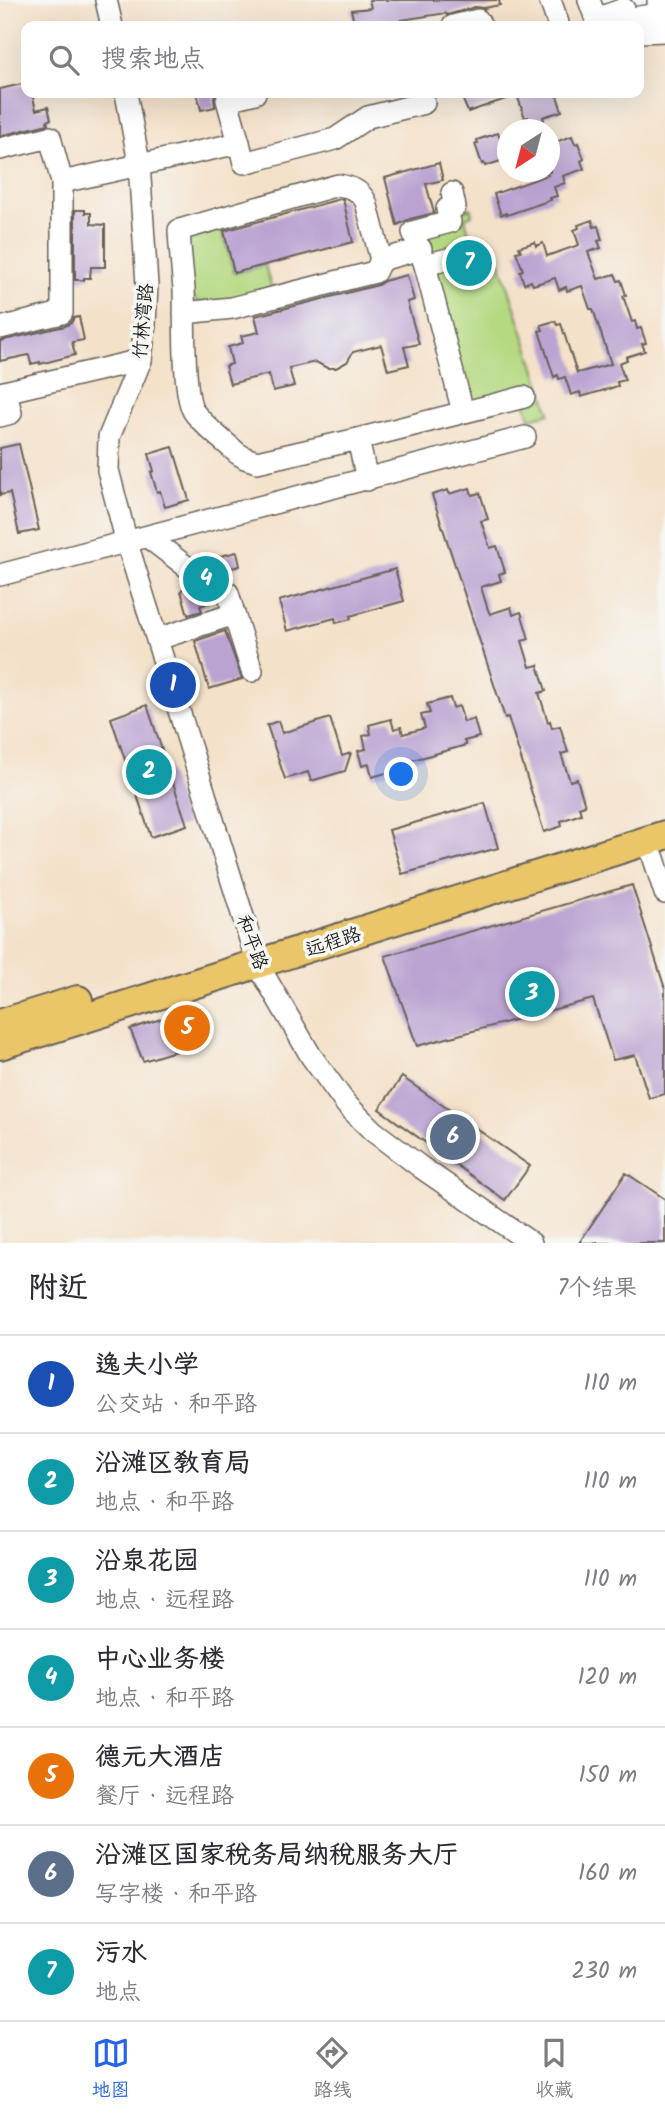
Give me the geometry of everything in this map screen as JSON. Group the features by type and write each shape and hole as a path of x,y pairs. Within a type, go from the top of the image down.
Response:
{"main road":[{"name":"远程路","path":"0,1045 665,816"},
{"name":"远程路","path":"0,1024 256,956 657,837"}],"street":[{"path":"106,0 111,21"},
{"path":"550,0 557,21"},
{"path":"589,0 596,19 625,9 629,21"},
{"path":"643,21 659,14 658,1 664,0"},
{"path":"644,28 665,31"},
{"name":"竹林湾路","path":"127,98 139,163 147,285 141,360 110,437 108,470 127,542"},
{"path":"235,98 227,100 244,163 335,139 368,117 424,103 423,98"},
{"path":"0,149 50,137 62,182 62,313 0,328"},
{"path":"62,182 239,143"},
{"path":"142,223 179,230 338,185 349,186 363,195 381,260 375,272 232,308 184,313"},
{"path":"452,193 455,207 447,209 450,222 414,232 423,257 463,412"},
{"path":"179,230 186,361 192,407 195,413 245,458 257,462 265,461 524,397"},
{"path":"381,260 475,252"},
{"path":"0,416 11,414 3,392 141,360"},
{"path":"0,575 525,437"},
{"path":"358,439 367,480"},
{"path":"149,537 187,567"},
{"name":"和平路","path":"127,542 256,956 311,1056 346,1104 373,1131 531,1243"},
{"path":"228,593 252,671"},
{"path":"158,639 234,614"},
{"path":"657,837 665,893"}],"green space":[{"path":"471,208 472,215 465,218 470,238 482,238 482,245 434,258 423,239 452,212"},
{"path":"220,222 234,273 265,265 272,289 216,304 198,302 191,295 186,232"},
{"path":"499,259 550,413 530,418 522,391 472,403 467,398 432,270 451,263 454,271"}],"building":[{"path":"369,0 499,0 500,5 401,21 354,21 351,10 371,8"},
{"path":"21,84 21,98 33,98 36,110 48,107 51,119 47,121 48,124 0,136 0,89"},
{"path":"198,98 214,98 215,107 201,110"},
{"path":"462,98 508,98 468,112"},
{"path":"518,98 558,98 562,111 544,119 525,118"},
{"path":"497,133 497,162 485,166 482,164 475,144 478,143 477,140"},
{"path":"572,136 575,144 578,143 584,159 581,161 584,169 563,176 565,183 554,187 557,196 550,198 551,200 501,215 494,194 528,182 560,182 560,140"},
{"path":"439,163 443,180 426,184 434,213 397,225 385,178"},
{"path":"343,199 353,242 234,273 224,231"},
{"path":"75,210 91,213 91,224 105,225 105,267 91,267 90,278 84,280 75,280"},
{"path":"592,220 594,227 598,226 602,240 598,241 601,248 588,252 598,279 615,274 618,281 621,280 626,295 623,296 632,322 635,321 637,329 641,328 646,343 642,344 645,351 626,357 627,360 619,363 625,380 617,382 618,386 581,397 580,392 571,395 565,377 554,377 539,331 543,330 541,325 555,321 557,325 561,324 577,373 611,364 593,309 590,309 582,286 567,291 566,287 559,290 555,278 533,285 531,281 524,284 520,271 523,270 516,252 521,251 519,247 535,242 536,246 543,243 547,256 579,245 574,230 579,228 578,225"},
{"path":"407,275 414,300 407,302 419,344 404,347 409,365 388,370 381,345 353,352 347,362 336,368 327,368 316,362 289,368 294,386 273,391 269,374 230,384 225,366 232,364 228,347 243,343 241,336 259,332 255,316 378,285"},
{"path":"79,317 84,340 72,342 75,355 40,364 31,364 29,355 0,361 0,341 65,326"},
{"path":"19,444 39,530 19,534 10,493 0,495 0,448"},
{"path":"173,447 189,500 165,507 160,491 157,492 149,454"},
{"path":"470,488 472,495 480,493 488,519 481,521 490,548 497,546 505,572 499,574 501,581 481,587 488,610 490,614 511,607 513,615 521,612 529,639 522,641 530,667 538,665 546,691 539,693 548,722 550,721 552,728 560,726 568,752 561,754 570,781 577,779 585,805 579,807 581,814 561,821 562,826 544,832 508,717 505,718 432,495"},
{"path":"237,552 240,566 219,571 221,582 208,603 200,606 202,611 188,615 181,591 190,579 198,574 204,560"},
{"path":"395,569 404,601 350,616 351,619 336,623 335,618 287,631 279,601"},
{"path":"225,631 242,679 209,689 195,641"},
{"path":"450,698 453,708 459,706 464,722 474,719 479,737 464,741 466,745 406,762 407,767 372,777 369,764 362,766 358,751 366,749 363,736 371,734 369,725 391,719 394,729 401,727 403,734 425,728 421,715 430,713 427,704"},
{"path":"147,705 187,825 151,837 111,718"},
{"path":"330,718 342,756 351,753 345,771 311,781 308,772 285,779 267,725 278,721 282,733"},
{"path":"485,803 498,848 402,874 389,830"},
{"path":"632,885 665,989 665,1094 649,1098 635,1055 613,1060 593,999 417,1046 385,956"},
{"path":"173,1015 185,1048 143,1061 130,1029"},
{"path":"402,1077 530,1166 505,1200 379,1109"},
{"path":"626,1173 665,1199 665,1243 579,1243"}],"place":[{"name":"污水","path":"469,263"},
{"name":"中心业务楼","path":"206,579"},
{"name":"逸夫小学","path":"173,685"},
{"name":"沿滩区教育局","path":"149,772"},
{"name":"沿泉花园","path":"532,994"},
{"name":"德元大酒店","path":"187,1028"},
{"name":"沿滩区国家税务局纳税服务大厅","path":"453,1137"}]}
